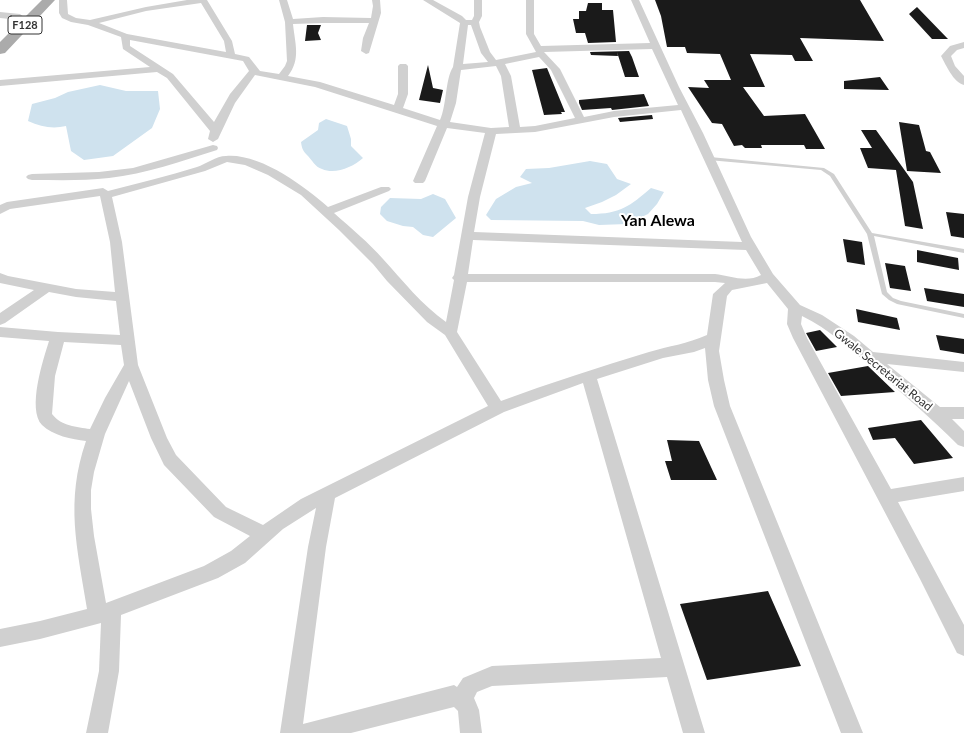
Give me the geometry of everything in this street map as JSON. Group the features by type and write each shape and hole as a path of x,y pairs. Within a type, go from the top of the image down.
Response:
{"main road":[{"name":"F128","path":"0,37 37,0"},
{"name":"F128","path":"0,50 49,0"}],"street":[{"path":"63,0 63,13 65,16 74,20 90,23 125,36 246,59 254,71 262,75 318,84 442,124 491,131 515,131 547,128 614,114 684,107"},
{"path":"90,23 140,11 203,0 228,42 231,55"},
{"path":"282,77 290,67 292,61 289,22 283,0"},
{"path":"366,51 367,37 376,15 376,0"},
{"path":"427,0 459,18 464,23"},
{"path":"478,0 478,19 475,22 481,44 486,53 497,63 506,76 510,92 515,131"},
{"path":"530,0 529,30 540,52 555,69 581,121"},
{"path":"635,0 655,46 750,246 768,276 795,308 794,324 800,338 964,646"},
{"path":"0,15 20,17"},
{"path":"289,22 323,20 373,21"},
{"path":"464,23 475,22"},
{"path":"419,181 442,124 447,116 451,103 454,72 458,66 464,23"},
{"path":"125,36 126,47 175,81 216,131"},
{"path":"964,45 956,46 950,50 946,56 950,67 964,82"},
{"path":"458,66 497,63 540,52 655,46"},
{"path":"397,110 404,94 403,66"},
{"path":"0,83 159,69"},
{"path":"213,148 216,131 237,91 254,71"},
{"path":"450,332 454,318 459,278 477,185 491,131"},
{"path":"213,148 226,159"},
{"path":"32,177 107,175 141,170 213,148"},
{"path":"0,210 7,206 104,194 189,173 226,159 248,162 272,172 305,193 378,261 392,278 432,319 450,332 498,408"},
{"path":"107,175 104,194 116,242 131,365 159,438 170,460 220,512 265,535"},
{"path":"326,212 385,189"},
{"path":"467,236 750,246"},
{"path":"768,276 763,280 728,287 720,294 712,351 713,364 722,406 768,526 852,733"},
{"path":"0,277 4,280 76,292 122,297"},
{"path":"459,278 715,278 731,280 742,284"},
{"path":"0,320 47,287"},
{"name":"Gwale Secretariat Road","path":"795,308 818,318 870,357 936,412 964,441"},
{"path":"0,332 58,338 127,340"},
{"path":"58,338 50,358 46,377 44,415 46,420 71,432 97,436"},
{"path":"0,638 40,630 104,612 218,569 238,557 277,524 307,504 498,408 588,376 662,353 694,347 714,338"},
{"path":"870,357 964,367"},
{"path":"97,733 109,671 104,612 82,509 84,484 97,436 107,407 131,365"},
{"path":"588,376 694,733"},
{"path":"936,412 964,413"},
{"path":"885,497 964,484"},
{"path":"291,733 317,547 327,495"},
{"path":"462,699 470,685 492,676 674,667"},
{"path":"308,733 454,696 462,699 468,706 471,733"}],"lane":[{"path":"710,159 822,169 828,172 832,175 870,234 884,293 899,303 964,316"},
{"path":"870,234 964,251"}],"water":[{"path":"100,85 126,91 158,91 160,109 152,128 113,156 84,160 71,151 66,126 47,127 28,121 32,104 55,98 68,92"},
{"path":"326,119 347,126 351,139 351,146 363,158 349,167 338,171 327,171 316,165 302,148 301,142 318,130 319,123"},
{"path":"590,161 607,164 617,179 631,184 616,195 585,208 591,214 601,214 624,208 637,200 651,188 664,192 657,204 648,214 627,224 599,225 583,221 491,220 486,215 496,199 516,187 532,183 520,177 526,169 549,168"},
{"path":"433,194 445,199 456,218 433,237 423,235 413,227 403,226 387,221 380,214 381,207 390,198 421,199"}],"building":[{"path":"655,0 860,0 884,41 800,38 813,61 795,61 792,55 750,54 765,87 743,87 764,116 805,114 825,149 806,149 804,145 761,145 762,148 745,148 742,145 734,146 722,124 712,123 688,87 709,88 704,80 731,80 720,54 687,53 685,47 667,47 661,16"},
{"path":"588,3 602,3 602,10 613,10 616,42 588,43 585,33 576,33 573,19 579,19 579,11 586,11"},
{"path":"917,7 948,39 932,39 909,14"},
{"path":"307,25 321,25 318,33 321,40 305,41"},
{"path":"629,51 639,77 625,77 617,52 618,56 591,55 590,52"},
{"path":"428,65 433,88 443,90 440,103 419,100"},
{"path":"547,68 565,112 561,112 562,114 544,115 532,70"},
{"path":"880,77 889,90 844,89 844,81"},
{"path":"644,94 649,106 612,110 611,108 582,110 579,103 579,100"},
{"path":"652,115 653,119 620,122 618,118"},
{"path":"899,122 919,125 926,151 930,152 941,173 907,171"},
{"path":"861,130 876,130 913,182 923,229 905,226 896,170 868,168 860,148 872,148"},
{"path":"946,212 964,214 964,238 951,236"},
{"path":"843,239 862,242 865,265 847,262"},
{"path":"917,250 958,258 959,270 917,262"},
{"path":"885,263 905,266 911,291 890,288"},
{"path":"924,288 964,294 964,307 927,301"},
{"path":"856,309 897,318 900,330 858,322"},
{"path":"820,330 837,347 816,351 806,333"},
{"path":"936,335 964,339 964,354 940,350"},
{"path":"868,366 895,392 841,396 828,373"},
{"path":"921,420 953,458 914,464 895,438 873,440 868,428"},
{"path":"667,440 699,441 717,480 671,480 665,461 672,461"},
{"path":"768,591 801,666 707,680 680,604"}],"district":[{"name":"Yan Alewa","path":"658,221"}]}
